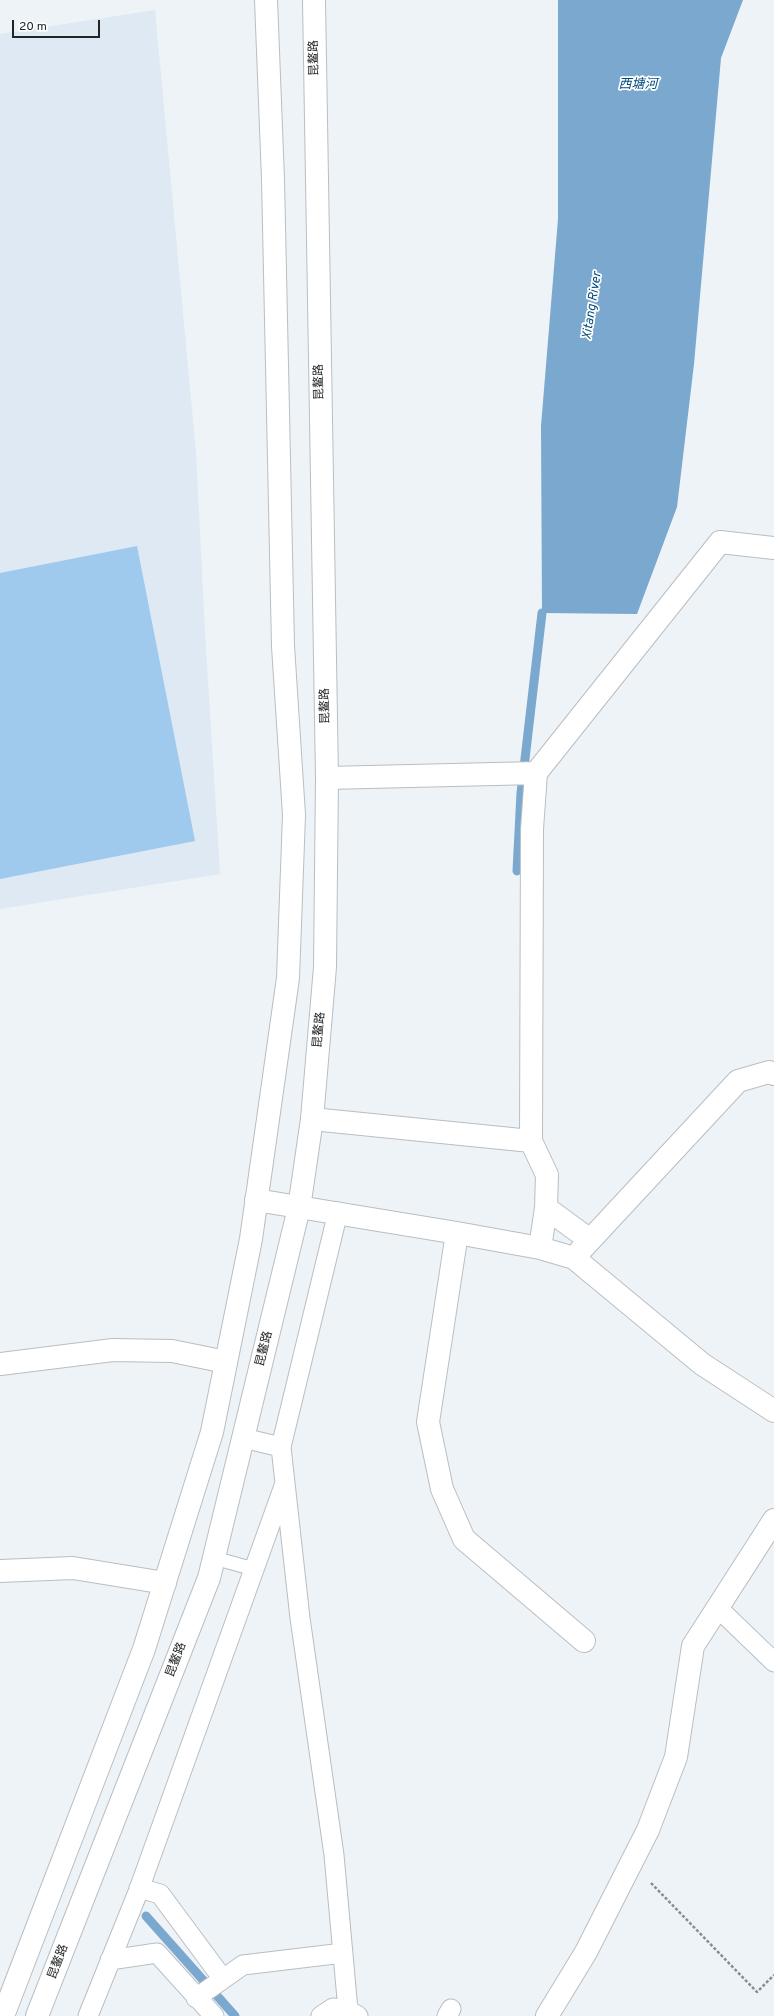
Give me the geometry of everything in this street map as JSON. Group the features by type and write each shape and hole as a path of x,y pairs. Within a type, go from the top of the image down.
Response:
{"street":[{"path":"3,2016 144,1649 212,1432 251,1239 288,978 294,815 283,646 273,179 266,0"},
{"name":"昆鳌路","path":"37,2016 209,1578 299,1208 312,1119 325,967 327,778 314,0"},
{"path":"540,1248 546,1208 547,1175 531,1141 532,828 536,773 720,542 774,548"},
{"path":"327,778 536,773"},
{"path":"574,1258 738,1081 769,1072 774,1074"},
{"path":"312,1119 531,1141"},
{"path":"256,1200 299,1208 338,1212 540,1248 574,1258 702,1364 774,1411"},
{"path":"546,1208 590,1240"},
{"path":"322,2016 333,2008 351,2014 343,1953 334,1855 300,1618 281,1447 338,1212"},
{"path":"457,1233 428,1422 442,1489 464,1540 584,1641"},
{"path":"0,1364 113,1350 172,1352 226,1362"},
{"path":"243,1438 281,1447"},
{"path":"88,2016 139,1888 285,1482"},
{"path":"547,2016 586,1952 648,1830 676,1757 693,1646 774,1520"},
{"path":"0,1572 73,1568 165,1583"},
{"path":"718,1608 774,1662"},
{"path":"139,1888 160,1894 223,1979"},
{"path":"196,1998 243,1965 343,1953"},
{"path":"110,1960 156,1954 214,2016"}],"lane":[{"path":"214,1558 254,1569"}],"path":[{"path":"632,1863 757,1992 774,1974"}],"shaded area":[{"path":"155,10 196,453 205,633 220,874 0,909 0,34"},
{"path":"137,546 195,841 0,879 0,573"}],"water":[{"name":"西塘河","path":"558,0 743,0 721,58 694,364 677,507 637,614 542,613 541,426 558,219"}],"waterway":[{"path":"517,871 521,793 542,613"},
{"path":"146,1916 235,2016"}],"water label":[{"name":"Xitang River","path":"593,306"}]}
